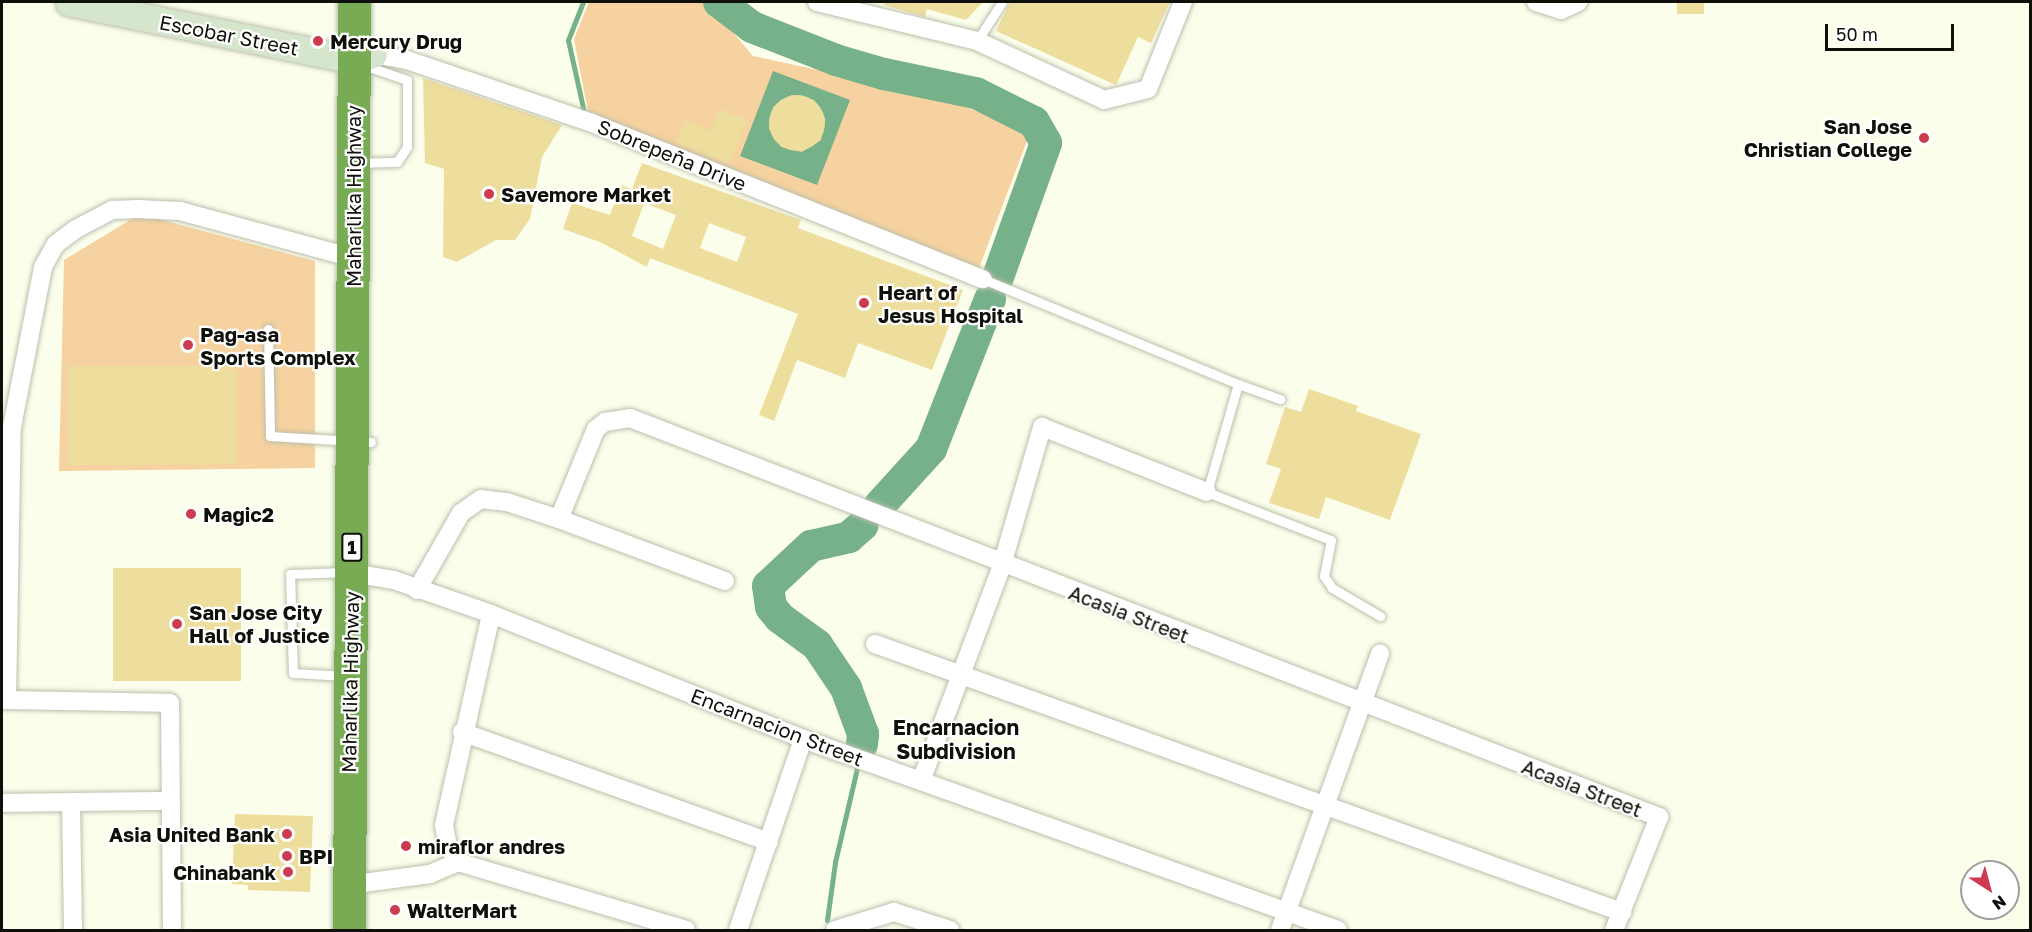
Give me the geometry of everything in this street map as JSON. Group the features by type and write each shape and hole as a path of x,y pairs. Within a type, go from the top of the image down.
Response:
{"highway":[{"name":"Maharlika Highway","path":"354,2 366,61"},
{"name":"Maharlika Highway","path":"349,930 358,885 363,164 366,61 373,2"},
{"name":"Maharlika Highway","path":"362,441 352,258 363,164"},
{"name":"Maharlika Highway","path":"361,574 350,677 358,885 368,930"}],"street":[{"name":"Escobar Street","path":"69,2 123,7 366,61"},
{"path":"817,2 977,41 1104,100 1148,89 1183,2"},
{"path":"1536,2 1561,10 1578,2"},
{"name":"Sobrepeña Drive","path":"366,61 407,60 592,123 983,279"},
{"path":"172,930 170,703 4,700 12,427 43,267 56,244 76,229 112,210 138,209 180,211 352,258"},
{"name":"Acasia Street","path":"560,519 596,429 605,422 630,418 1002,565 1659,817 1622,912"},
{"path":"921,781 959,674 1002,565 1042,427 1207,492"},
{"path":"417,590 461,513 471,503 492,499 560,519 725,581"},
{"name":"Encarnacion Street","path":"361,574 491,614 803,739 1338,930"},
{"path":"458,862 448,846 444,825 462,732 491,614"},
{"path":"875,644 1622,912 1614,930"},
{"path":"1280,930 1380,654"},
{"path":"462,732 769,842"},
{"path":"738,930 803,739"},
{"path":"2,803 170,801"},
{"path":"71,802 73,930"},
{"path":"358,885 430,874 458,862 686,930"},
{"path":"835,930 894,912 950,930"}],"lane":[{"path":"977,41 1002,2"},
{"path":"983,279 1280,399"},
{"path":"268,329 270,436 362,441"},
{"path":"1239,384 1207,492 1331,540 1324,576 1332,588 1380,616"},
{"path":"350,677 293,673 290,574 330,570 361,574"}],"shaded area":[{"path":"589,2 707,2 753,56 939,96 1030,133 979,268 588,112 574,39"},
{"path":"773,71 850,100 817,185 740,156","holes":["792,95 814,100 825,118 821,140 802,152 781,147 769,129 773,107"]},
{"name":"Pag-asa Sports Complex","path":"140,214 315,261 315,468 59,471 64,260"}],"building":[{"path":"885,2 983,2 966,20 927,9 925,17 884,5"},
{"path":"1010,2 1170,2 1151,43 1138,37 1116,85 996,31"},
{"path":"1677,2 1704,2 1704,14 1677,14"},
{"name":"Savemore Market","path":"423,78 562,125 542,157 530,219 515,240 496,240 457,262 443,257 444,169 425,163"},
{"path":"791,95 803,95 813,99 821,107 825,123 821,139 813,147 803,151 791,151 781,147 773,139 769,129 769,117 773,107 781,99"},
{"path":"720,109 747,120 729,164 676,143 686,121 711,131"},
{"path":"642,163 801,220 798,228 963,290 932,370 858,343 845,378 797,360 774,421 759,415 798,314 650,258 647,267 600,242 563,229 572,203 610,215 621,185 632,189","holes":["644,203 676,215 663,249 632,236","709,223 746,237 737,262 700,248"]},
{"path":"69,366 228,366 228,370 237,370 237,464 68,465"},
{"path":"1309,389 1358,406 1356,411 1421,434 1390,520 1326,497 1319,519 1269,503 1281,469 1266,464 1285,407 1301,412"},
{"name":"San Jose City Hall of Justice","path":"113,568 241,568 241,681 113,681"},
{"path":"235,814 313,816 310,892 248,890 248,885 232,884"}],"waterway":[{"path":"583,2 568,40 584,112"},
{"path":"719,2 752,27 836,60 884,74 976,93 1034,122 1046,143 998,277"},
{"path":"880,505 931,449 990,299"},
{"path":"862,744 863,734 846,688 817,645 780,618 771,607 768,586 811,546 849,537 863,525"},
{"path":"827,920 835,862 857,768"}],"place":[{"name":"Mercury Drug","path":"318,41"},
{"name":"San Jose Christian College","path":"1924,138"},
{"name":"Savemore Market","path":"489,194"},
{"name":"Heart of Jesus Hospital","path":"864,303"},
{"name":"Pag-asa Sports Complex","path":"188,345"},
{"name":"Magic2","path":"191,514"},
{"name":"San Jose City Hall of Justice","path":"177,624"},
{"name":"Asia United Bank","path":"287,834"},
{"name":"miraflor andres","path":"406,846"},
{"name":"BPI","path":"287,856"},
{"name":"Chinabank","path":"288,872"},
{"name":"WalterMart","path":"395,910"}],"district":[{"name":"Encarnacion Subdivision","path":"956,739"}]}
